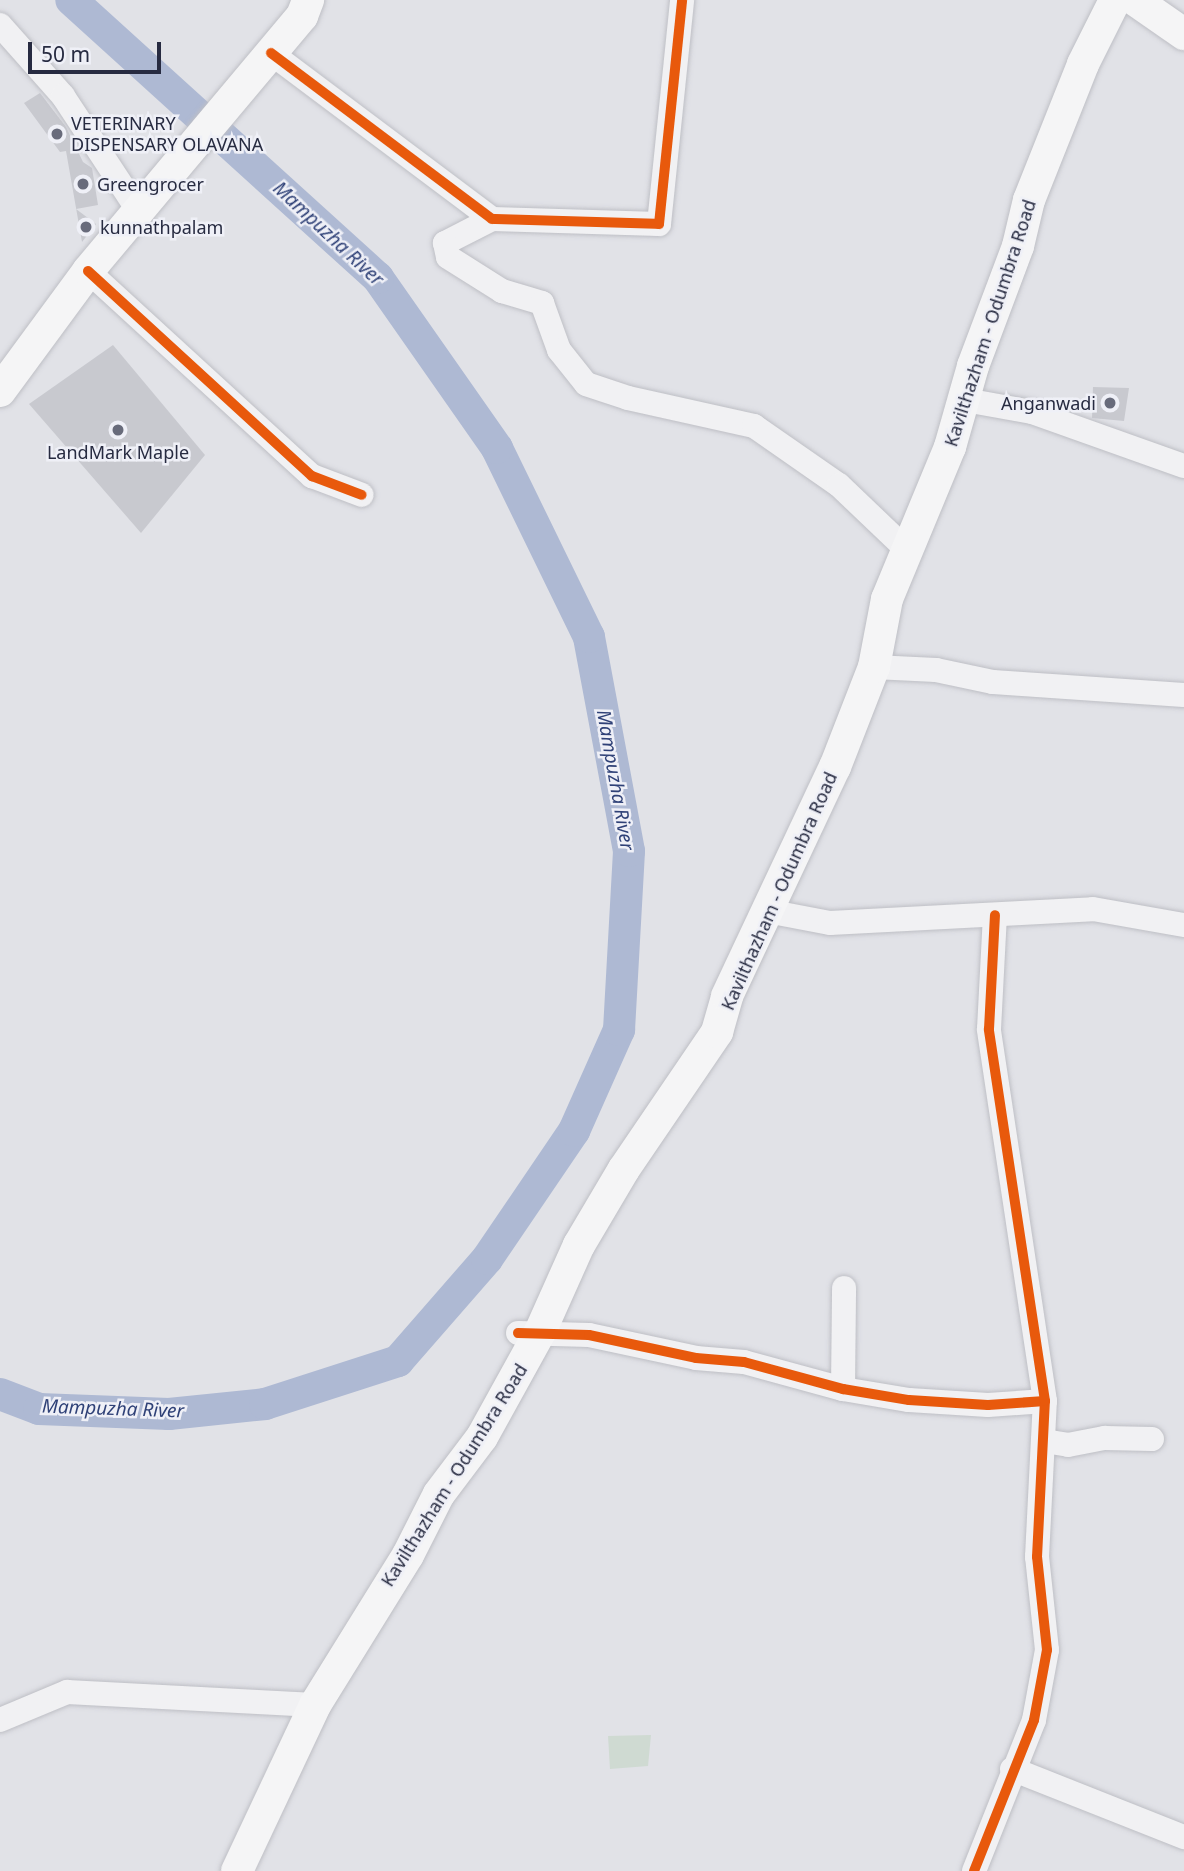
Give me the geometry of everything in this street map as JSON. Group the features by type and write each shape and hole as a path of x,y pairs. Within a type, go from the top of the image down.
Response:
{"main road":[{"path":"0,391 88,271 302,16 308,0"},
{"name":"Kavilthazham - Odumbra Road","path":"237,1871 316,1705 408,1555 439,1494 482,1437 529,1333 624,1170 718,1032 727,996 835,767 874,667 887,599 905,548 950,447 973,366 1018,246 1029,200 1083,64 1115,0"},
{"path":"1135,0 1184,34"}],"street":[{"path":"682,0 659,225 492,219 445,243 447,257 502,291 542,303 559,350 586,384 628,398 754,426 839,485 905,548"},
{"path":"0,25 63,96 138,210"},
{"path":"271,53 492,219"},
{"path":"88,271 312,476 362,495"},
{"path":"965,400 1032,412 1184,466"},
{"path":"874,667 936,670 993,682 1184,695"},
{"path":"767,911 830,923 1093,909 1184,925"},
{"path":"974,1871 1034,1720 1047,1650 1037,1557 1045,1401 989,1029 995,915"},
{"path":"843,1389 844,1288"},
{"path":"529,1333 589,1335 696,1358 744,1362 843,1389 909,1400 988,1405 1045,1401"},
{"path":"1044,1441 1068,1445 1105,1438 1152,1438"},
{"path":"0,1720 67,1692 316,1705"},
{"path":"1013,1769 1184,1837"}],"shaded area":[{"path":"651,1735 648,1766 610,1769 608,1736"}],"building":[{"path":"40,93 66,127 83,162 92,168 98,205 76,209 66,151 60,152 24,103"},
{"name":"kunnathpalam","path":"76,209 96,224 82,242"},
{"name":"LandMark Maple","path":"113,345 205,455 141,533 29,404"},
{"name":"Anganwadi","path":"1093,387 1129,388 1124,421 1092,418"}],"waterway":[{"name":"Mampuzha River","path":"0,1394 39,1409 169,1414 265,1404 398,1361 487,1259 574,1131 619,1030 629,851 589,637 497,448 378,278 71,0"}],"cycle path":[{"path":"271,53 492,219 659,224 682,0"},
{"path":"88,271 312,476 362,495"},
{"path":"974,1871 1034,1720 1047,1650 1037,1557 1045,1401 989,1029 995,915"},
{"path":"518,1333 589,1335 696,1358 744,1362 843,1389 909,1400 988,1405 1045,1401"}],"place":[{"name":"VETERINARY DISPENSARY OLAVANA","path":"57,134"},
{"name":"Greengrocer","path":"83,184"},
{"name":"kunnathpalam","path":"86,227"},
{"name":"Anganwadi","path":"1110,403"},
{"name":"LandMark Maple","path":"118,430"}]}
